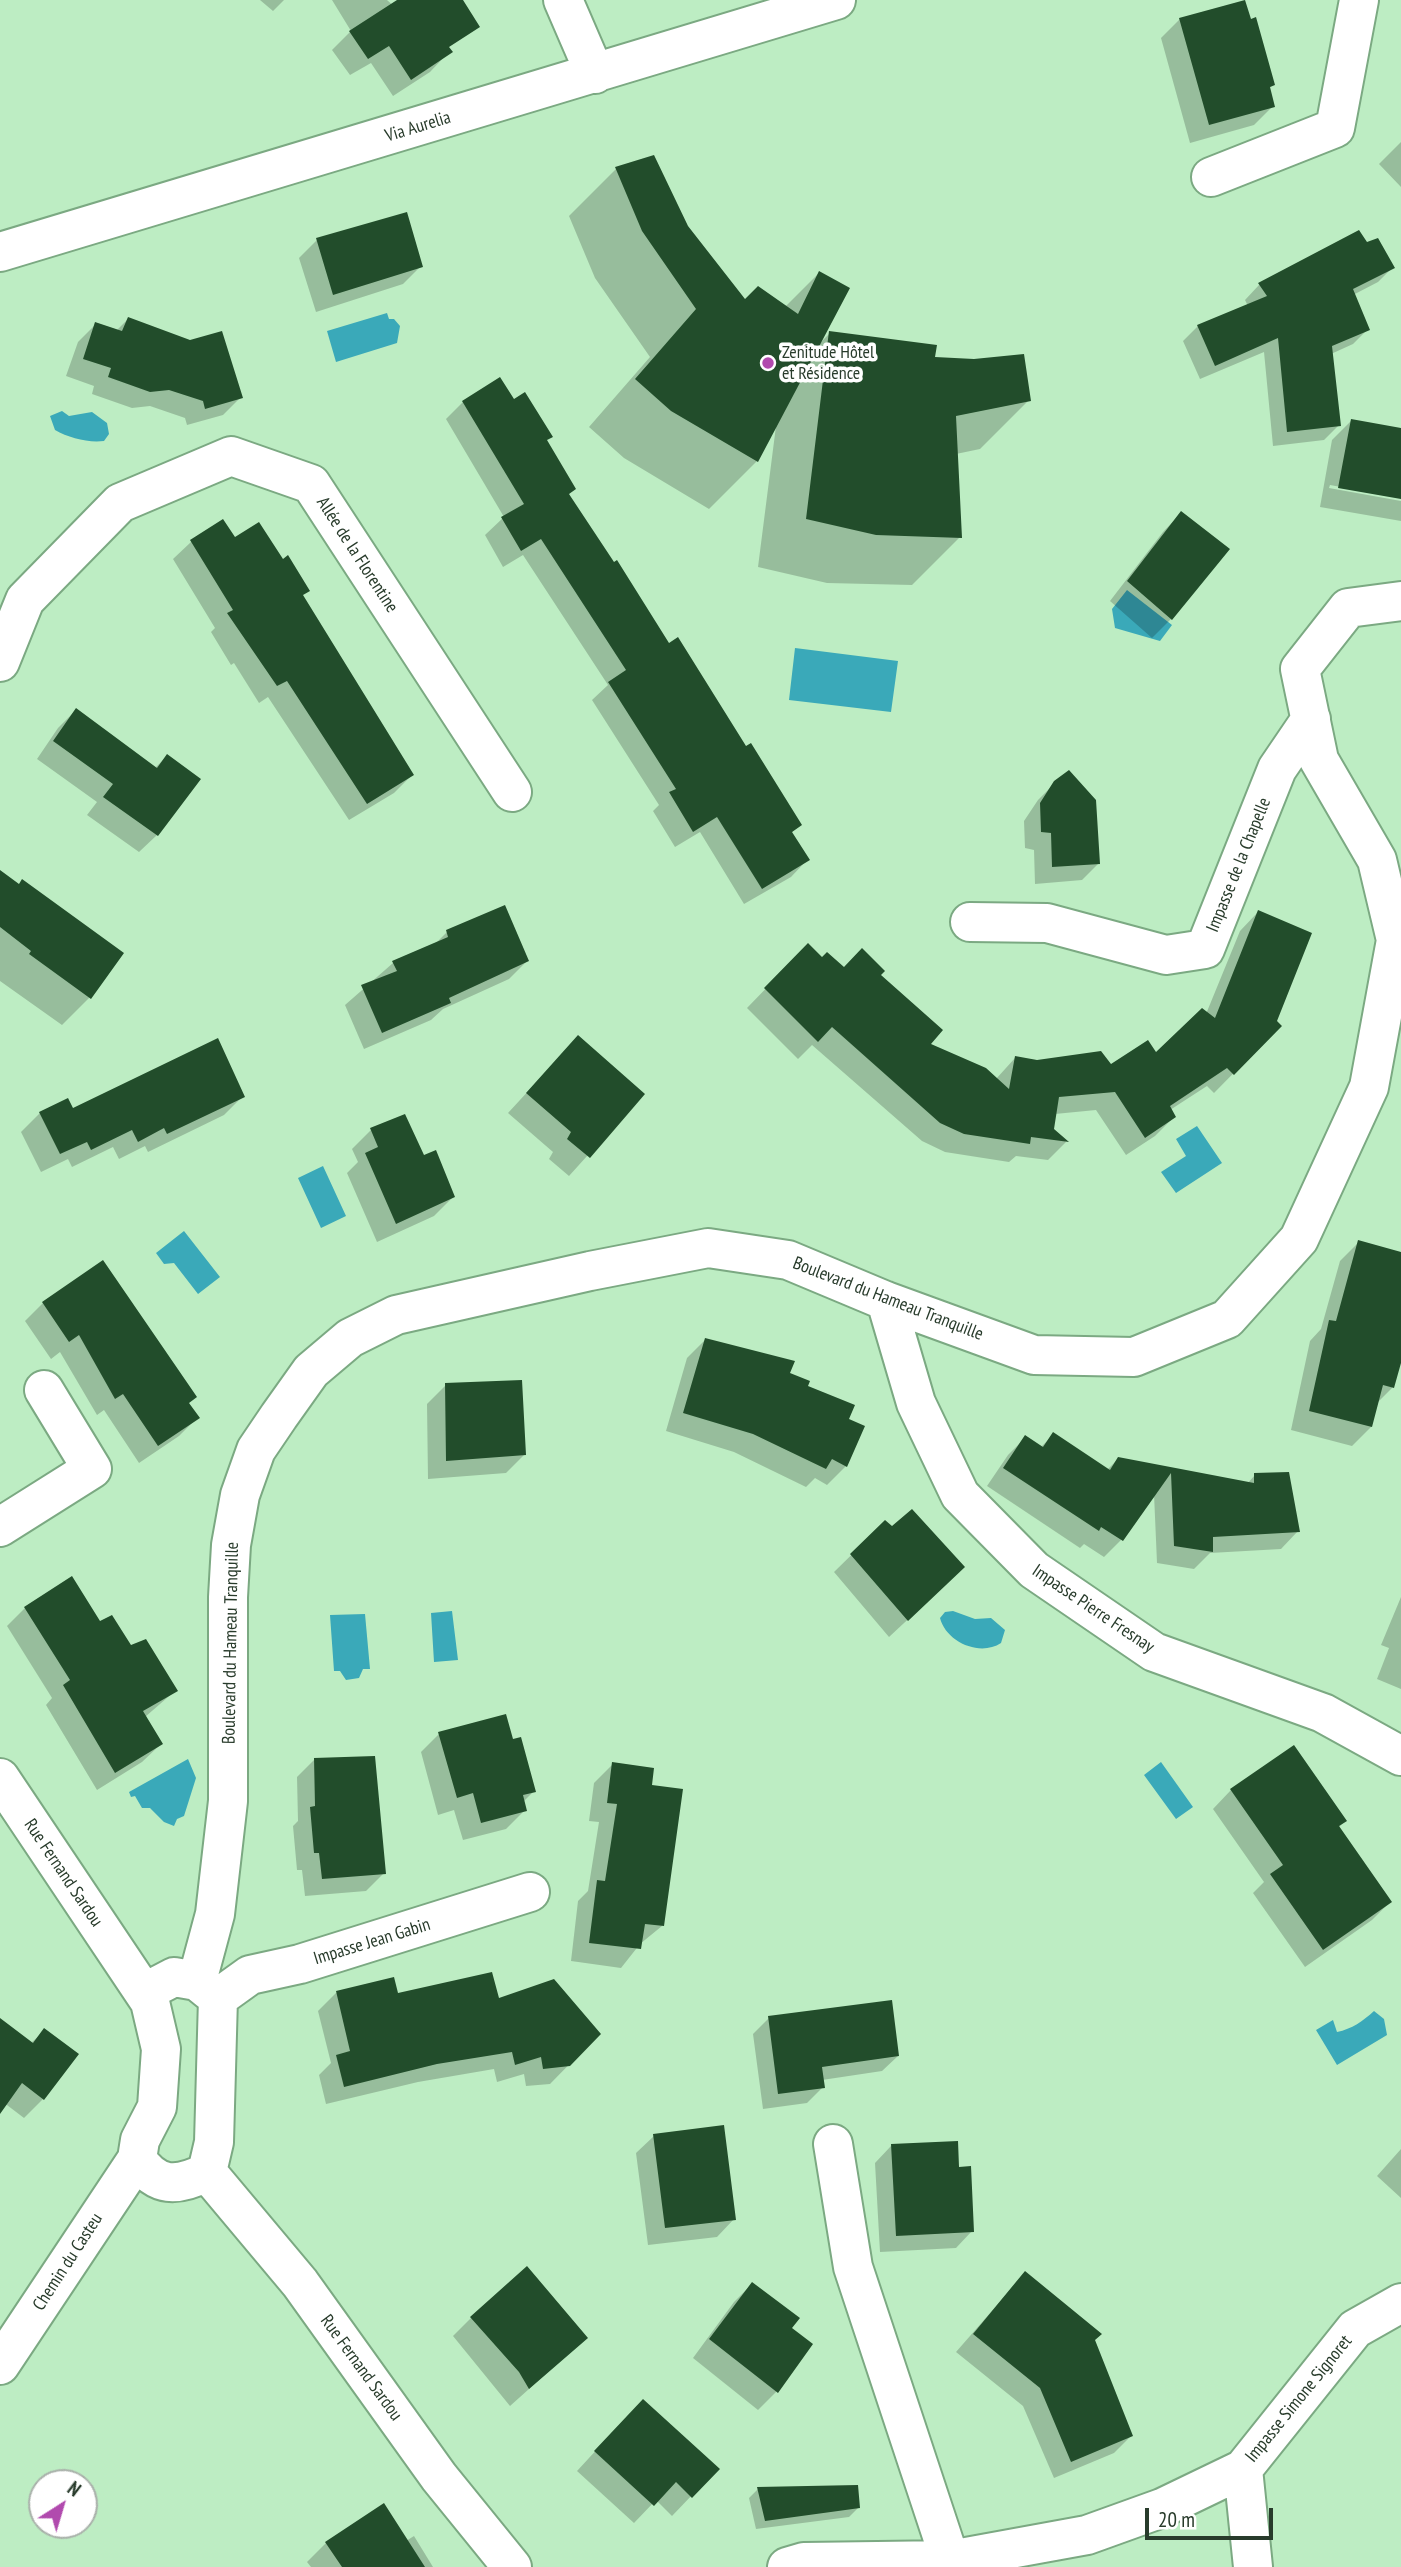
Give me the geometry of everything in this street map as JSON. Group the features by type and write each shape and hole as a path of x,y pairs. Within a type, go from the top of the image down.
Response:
{"street":[{"path":"564,0 595,74"},
{"name":"Via Aurelia","path":"0,252 836,0"},
{"path":"1211,177 1335,128 1359,0"},
{"name":"Allée de la Florentine","path":"0,663 25,600 120,503 231,456 311,484 512,792"},
{"name":"Boulevard du Hameau Tranquille","path":"207,2172 214,2142 208,1990 228,1801 231,1545 240,1495 256,1450 311,1371 350,1338 396,1315 576,1274 708,1248 788,1260 887,1301 1034,1354 1134,1357 1227,1319 1299,1239 1369,1087 1395,940 1377,860 1319,760 1300,669 1348,608 1401,601"},
{"name":"Impasse de la Chapelle","path":"970,922 1047,923 1166,956 1205,949 1277,769 1311,719"},
{"name":"Impasse Pierre Fresnay","path":"887,1301 916,1404 960,1495 1034,1570 1154,1652 1323,1713 1401,1756"},
{"path":"0,1527 92,1469 44,1390"},
{"name":"Rue Fernand Sardou","path":"0,1778 150,2002"},
{"name":"Impasse Jean Gabin","path":"208,1990 250,1975 300,1964 530,1892"},
{"path":"150,2002 151,1989 174,1977 208,1990"},
{"name":"Chemin du Casteu","path":"0,2365 137,2159 140,2140 157,2107 161,2049 150,2002"},
{"path":"832,2144 853,2267 950,2560"},
{"path":"137,2159 148,2174 168,2184 191,2180 207,2172"},
{"name":"Rue Fernand Sardou","path":"207,2172 300,2283 439,2477 512,2567"},
{"name":"Impasse Simone Signoret","path":"787,2567 804,2562 950,2560 1087,2535 1162,2508 1243,2469 1355,2329 1401,2303"},
{"path":"1243,2469 1253,2567"}],"water":[{"path":"387,313 389,319 394,319 400,326 397,343 336,362 327,331"},
{"path":"62,411 69,416 92,412 107,423 109,434 104,441 92,441 60,433 55,430 50,416"},
{"path":"1127,590 1172,625 1160,641 1115,628 1112,609"},
{"path":"795,648 898,661 891,712 789,700"},
{"path":"1197,1126 1222,1163 1176,1193 1161,1172 1186,1156 1176,1139"},
{"path":"323,1166 346,1216 321,1228 298,1178"},
{"path":"184,1231 220,1277 198,1294 174,1263 164,1264 156,1253"},
{"path":"452,1611 458,1660 434,1662 431,1613"},
{"path":"953,1611 975,1619 991,1618 1005,1630 1001,1643 993,1647 974,1648 956,1640 943,1627 940,1618 945,1612"},
{"path":"365,1614 370,1669 363,1669 359,1678 346,1680 340,1671 334,1671 330,1615"},
{"path":"188,1759 196,1778 184,1816 177,1819 174,1826 164,1822 150,1808 142,1808 135,1796 131,1797 129,1792"},
{"path":"1161,1762 1193,1807 1176,1819 1144,1775"},
{"path":"1374,2011 1384,2019 1387,2035 1337,2065 1316,2030 1333,2020 1337,2032 1342,2031"}],"building":[{"path":"397,0 463,0 480,27 449,47 453,52 411,80 389,46 368,59 349,31"},
{"path":"1245,0 1251,19 1256,17 1275,85 1270,87 1275,107 1209,125 1179,18"},
{"path":"654,155 688,226 745,299 758,286 798,314 819,271 850,288 758,462 671,411 635,379 696,309 642,231 615,167"},
{"path":"407,212 423,267 333,295 316,238"},
{"path":"1359,230 1367,242 1378,238 1395,268 1353,289 1370,330 1332,346 1341,426 1287,432 1278,338 1215,366 1197,325 1267,296 1258,283"},
{"path":"128,317 190,340 222,331 243,398 205,409 203,401 169,390 150,392 108,377 111,368 83,359 95,322 122,331"},
{"path":"829,331 937,345 935,357 974,359 1024,354 1031,401 956,416 962,538 876,535 806,519"},
{"path":"500,377 514,399 525,392 553,437 547,440 576,489 569,494 614,562 617,560 669,643 678,637 746,746 751,743 802,825 792,832 810,860 762,889 717,817 693,832 669,792 676,789 608,682 626,670 541,539 521,551 501,517 524,504 462,401"},
{"path":"1351,419 1401,428 1401,499 1338,488"},
{"path":"1181,511 1230,549 1172,620 1127,581"},
{"path":"223,519 235,537 259,522 283,559 288,555 310,591 303,595 414,775 367,804 287,681 277,686 227,613 233,610 190,540"},
{"path":"76,708 157,768 167,754 201,779 158,836 103,797 113,784 53,741"},
{"path":"1069,770 1096,800 1100,864 1052,867 1051,833 1041,832 1040,803 1054,781"},
{"path":"0,870 19,884 22,879 124,953 91,999 29,954 31,951 0,927"},
{"path":"505,905 529,961 449,998 451,1003 382,1033 361,985 397,971 392,961 448,937 446,930"},
{"path":"1258,910 1312,933 1277,1021 1282,1026 1234,1075 1227,1068 1170,1106 1176,1117 1145,1138 1115,1092 1059,1097 1054,1129 1069,1142 1031,1137 1030,1144 964,1134 940,1123 832,1027 818,1042 764,988 808,943 822,957 827,952 844,967 862,948 885,971 881,975 943,1030 931,1044 986,1068 1009,1089 1015,1056 1037,1060 1101,1051 1111,1064 1148,1040 1156,1052 1202,1008 1215,1018"},
{"path":"578,1035 645,1094 590,1158 567,1139 571,1132 526,1093"},
{"path":"218,1038 245,1097 167,1134 164,1128 138,1142 132,1130 91,1150 87,1142 60,1154 39,1112 68,1098 73,1108"},
{"path":"405,1114 424,1155 436,1150 455,1197 396,1224 365,1153 378,1147 370,1128"},
{"path":"1358,1240 1401,1252 1401,1363 1394,1388 1383,1385 1372,1427 1309,1411 1329,1320 1336,1321"},
{"path":"103,1260 197,1397 189,1403 200,1418 158,1446 123,1394 115,1399 79,1335 69,1342 42,1302"},
{"path":"705,1338 795,1361 790,1373 810,1381 808,1386 855,1405 849,1419 865,1426 847,1467 832,1459 826,1469 753,1434 683,1413"},
{"path":"522,1380 526,1455 446,1461 445,1383"},
{"path":"1053,1432 1110,1470 1118,1457 1254,1483 1254,1473 1289,1472 1300,1532 1213,1537 1213,1552 1174,1546 1171,1473 1123,1541 1101,1527 1099,1531 1003,1468 1025,1435 1043,1447"},
{"path":"912,1509 965,1567 908,1621 850,1554 885,1520 892,1526"},
{"path":"72,1576 100,1621 112,1615 131,1645 146,1639 178,1691 143,1711 163,1744 115,1773 63,1685 70,1680 24,1607"},
{"path":"506,1714 513,1739 521,1737 536,1792 523,1795 527,1811 481,1823 473,1793 457,1798 438,1732"},
{"path":"1294,1745 1347,1821 1339,1826 1392,1902 1323,1950 1270,1874 1283,1865 1230,1789"},
{"path":"375,1756 386,1874 322,1879 319,1853 314,1853 310,1807 315,1806 314,1758"},
{"path":"612,1762 654,1768 652,1785 683,1789 664,1926 645,1924 641,1949 589,1943 597,1880 605,1881 617,1804 607,1803"},
{"path":"492,1972 499,1998 554,1979 601,2034 570,2066 543,2069 541,2057 515,2065 512,2052 437,2064 344,2087 336,2055 350,2051 336,1991 394,1977 398,1993"},
{"path":"892,2000 899,2056 822,2067 825,2088 778,2094 768,2016"},
{"path":"0,2018 33,2043 44,2028 79,2054 44,2100 22,2083 0,2114"},
{"path":"724,2125 736,2220 665,2228 653,2134"},
{"path":"958,2141 959,2167 971,2166 974,2232 896,2236 891,2144"},
{"path":"527,2266 588,2338 529,2389 519,2372 470,2317"},
{"path":"1025,2271 1102,2334 1095,2340 1133,2436 1071,2462 1040,2388 973,2334"},
{"path":"752,2282 800,2318 792,2328 813,2344 778,2393 709,2339"},
{"path":"643,2399 720,2469 692,2498 676,2482 654,2506 594,2451"},
{"path":"858,2485 860,2508 765,2521 757,2487"},
{"path":"384,2503 425,2567 342,2567 325,2542"}],"place":[{"name":"Zenitude Hôtel et Résidence","path":"768,363"}]}
